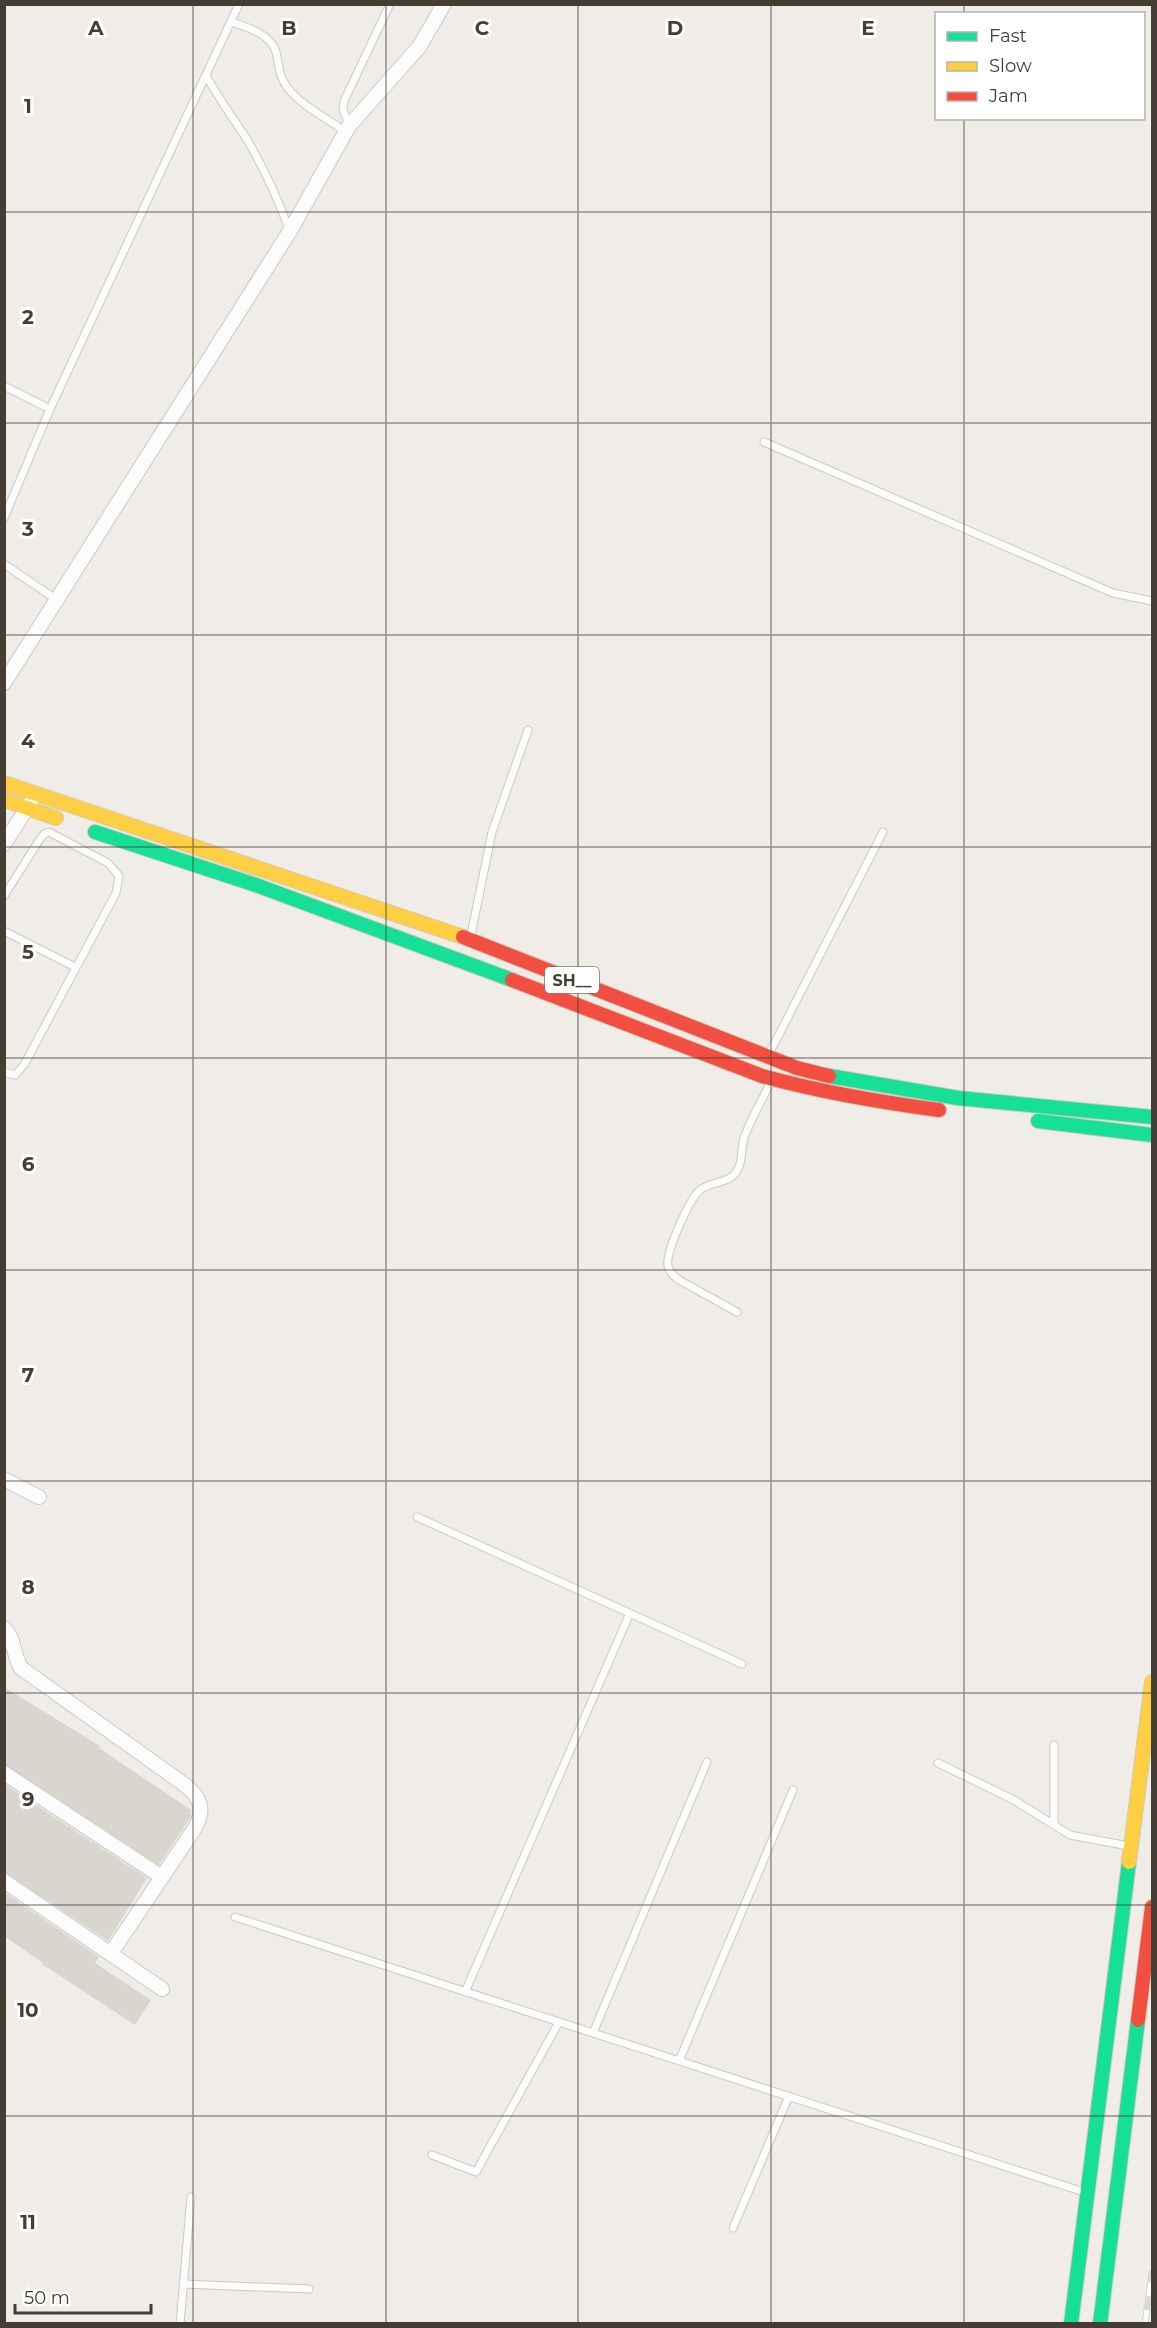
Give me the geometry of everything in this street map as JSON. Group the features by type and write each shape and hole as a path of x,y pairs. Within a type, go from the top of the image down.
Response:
{"main road":[{"name":"SH__","path":"4,783 470,939 821,1076 958,1098 1152,1117"},
{"name":"SH__","path":"4,800 256,885 772,1079 885,1103 956,1112"},
{"path":"1026,1120 1152,1135"},
{"path":"1120,1131 1152,1152"},
{"path":"1071,2324 1152,1682"},
{"path":"1100,2324 1152,1907"}],"street":[{"path":"4,683 290,231 348,129 419,47 444,4"},
{"path":"4,844 35,795"},
{"path":"4,1479 39,1497"},
{"path":"4,1628 11,1637 15,1659 21,1668 185,1785 199,1799 200,1818 111,1953"},
{"path":"4,1773 162,1877"},
{"path":"4,1881 162,1989"}],"lane":[{"path":"4,518 50,409 239,4"},
{"path":"348,129 343,109 344,101 390,4"},
{"path":"231,22 259,33 268,40 275,50 278,68 285,85 295,97 348,129"},
{"path":"206,75 218,98 249,144 273,189 290,231"},
{"path":"4,386 50,409"},
{"path":"764,442 1113,593 1152,601"},
{"path":"4,564 57,600"},
{"path":"470,939 492,832 528,730"},
{"path":"4,896 38,842 44,834 50,832 108,862 119,876 116,893 20,1071 15,1075 4,1072"},
{"path":"768,1056 883,832"},
{"path":"4,931 75,968"},
{"path":"737,1312 672,1275 667,1258 694,1198 700,1190 730,1178 740,1166 744,1136 772,1079"},
{"path":"417,1517 742,1664"},
{"path":"465,1992 630,1613"},
{"path":"1054,1745 1054,1825"},
{"path":"593,2033 707,1762"},
{"path":"938,1763 1014,1800 1070,1835 1132,1846"},
{"path":"679,2061 793,1790"},
{"path":"235,1917 1088,2193"},
{"path":"432,2155 476,2172 559,2022"},
{"path":"733,2228 789,2096"},
{"path":"180,2324 191,2197"},
{"path":"183,2284 309,2289"}],"building":[{"path":"4,1687 100,1746 99,1748 191,1810 190,1818 159,1865 4,1764"},
{"path":"4,1784 147,1878 108,1941 4,1872"},
{"path":"4,1892 99,1957 95,1963 151,2000 135,2025 42,1964 4,1936"}],"railway":[{"path":"1145,2324 1152,2273"}],"traffic: fast":[{"path":"95,832 256,885 512,980"},
{"path":"829,1076 958,1098 1152,1117"},
{"path":"1038,1121 1152,1135"},
{"path":"1071,2324 1129,1862"},
{"path":"1100,2324 1138,2020"}],"traffic: slow":[{"path":"4,783 463,937"},
{"path":"4,800 56,818"},
{"path":"1129,1862 1152,1682"}],"traffic: jam":[{"path":"463,937 797,1068 829,1076"},
{"path":"512,980 762,1076 850,1096 939,1110"},
{"path":"1138,2020 1152,1907"}]}
